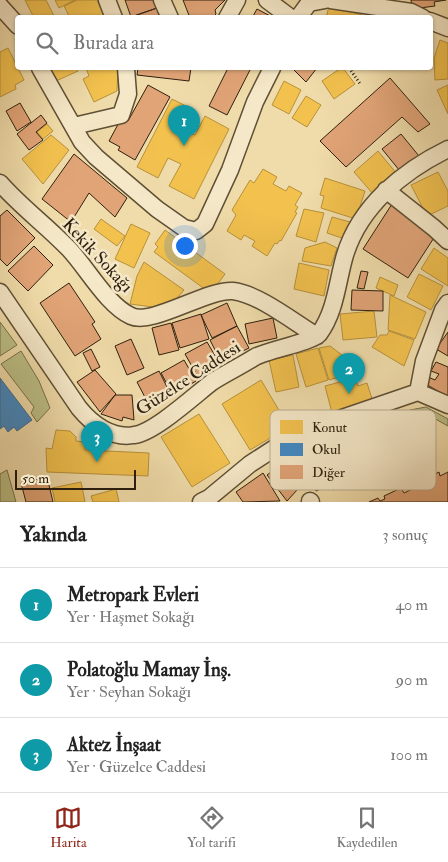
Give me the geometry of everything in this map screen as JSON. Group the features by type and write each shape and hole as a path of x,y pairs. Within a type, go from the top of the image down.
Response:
{"street":[{"path":"107,0 113,15"},
{"path":"162,0 169,15"},
{"path":"229,15 237,0"},
{"path":"267,0 287,15"},
{"path":"300,15 309,3 325,0"},
{"path":"331,0 411,12 417,15"},
{"path":"0,6 15,23"},
{"path":"433,22 448,28"},
{"path":"41,70 82,142 116,174 184,228 196,231 206,224 230,170 254,102 271,70"},
{"path":"74,126 121,115 128,94 126,70"},
{"path":"317,336 330,316 346,254 360,222 386,190 428,159 448,150"},
{"name":"Kekik Sokağı","path":"0,183 68,249 116,306 132,317 158,314 194,300 233,291 257,300 317,336"},
{"path":"386,190 448,241"},
{"name":"Güzelce Caddesi","path":"0,292 79,408 90,421 113,434 135,436 169,417 213,382 258,356 317,336"},
{"path":"418,392 424,361 443,310 448,303"},
{"path":"365,410 418,392 448,405"},
{"path":"201,502 270,451"}],"path":[{"path":"350,70 361,85"}],"green space":[{"path":"0,322 17,345 0,356"},
{"path":"21,351 39,381 50,408 37,422 31,413 34,407 1,364"},
{"path":"426,407 432,410 410,410"},
{"path":"436,412 448,419 448,426 436,419"},
{"path":"7,470 16,502 0,502 0,474"}],"building: Konut":[{"path":"25,0 46,0 54,15 32,15"},
{"path":"55,0 75,0 59,8"},
{"path":"77,0 97,0 104,15 68,15 64,6"},
{"path":"329,6 362,15 327,15"},
{"path":"440,40 448,43 448,79 435,80 434,58"},
{"path":"8,48 15,62 15,70 19,70 24,80 15,85 16,89 0,97 0,52"},
{"path":"51,70 78,70 78,71 56,81"},
{"path":"87,70 118,70 117,91 94,102 83,79 89,76"},
{"path":"338,70 344,70 355,84 334,99 322,81"},
{"path":"284,81 301,90 289,114 272,105"},
{"path":"448,85 448,114 437,90"},
{"path":"306,96 321,105 307,127 292,118"},
{"path":"172,99 194,110 184,129 195,135 205,116 229,129 194,199 169,186 181,164 168,158 158,178 137,167"},
{"path":"47,124 53,131 43,139 37,132"},
{"path":"51,135 69,150 43,184 22,159"},
{"path":"378,151 397,174 373,194 354,172"},
{"path":"263,169 277,177 273,184 286,191 289,186 302,193 295,205 298,207 295,212 297,213 281,241 277,244 275,243 267,256 252,246 255,241 244,235 241,240 227,231 236,215 232,210 250,180 254,183"},
{"path":"438,172 448,191 448,206 427,216 411,185"},
{"path":"325,178 365,191 356,219 321,208 324,196 320,195"},
{"path":"304,209 324,213 316,242 296,236"},
{"path":"332,217 350,222 345,239 327,233"},
{"path":"101,219 125,236 117,246 94,229"},
{"path":"131,224 150,233 134,268 115,259"},
{"path":"165,230 225,274 214,289 209,286 206,290 154,252 158,247 155,244"},
{"path":"325,242 337,248 331,266 302,261 305,248"},
{"path":"434,248 448,258 448,286 421,269"},
{"path":"144,262 184,290 168,309 130,304 137,276"},
{"path":"299,263 329,270 324,296 294,289"},
{"path":"419,274 443,286 431,310 407,297"},
{"path":"380,277 398,285 394,296 376,288"},
{"path":"390,295 426,312 415,339 388,330"},
{"path":"374,311 377,337 343,340 340,314"},
{"path":"389,331 414,340 404,366 372,347 380,335 387,335"},
{"path":"330,346 362,370 329,380 319,348"},
{"path":"318,348 328,380 306,387 296,354"},
{"path":"293,355 299,387 276,392 269,360"},
{"path":"355,378 358,386 367,383 373,402 343,410 331,410 325,386"},
{"path":"261,380 279,410 270,410 270,438 250,450 222,404"},
{"path":"199,414 230,463 192,487 161,437"},
{"path":"56,430 70,431 76,437 76,441 85,442 85,450 149,453 148,476 47,472 46,448 52,449"},
{"path":"81,482 85,502 55,502 52,488"},
{"path":"116,489 119,502 93,502 91,496"}],"building: Okul":[{"path":"0,378 32,420 17,431 14,427 8,432 4,426 0,429"}],"building: Diğer":[{"path":"125,0 155,0 157,8 137,15 130,15"},
{"path":"183,0 225,0 215,10 215,15 189,15"},
{"path":"411,0 446,0 434,2 435,6 412,9"},
{"path":"157,8 159,15 137,15"},
{"path":"257,9 268,15 254,15"},
{"path":"138,70 191,70 189,81 137,75"},
{"path":"227,70 250,70 227,115 209,106"},
{"path":"294,70 315,70 306,82"},
{"path":"390,78 430,124 418,132 402,117 346,167 320,141"},
{"path":"148,85 170,97 135,160 118,150 120,147 109,141 122,117 128,121"},
{"path":"20,103 31,122 17,131 6,111"},
{"path":"41,115 47,123 36,132 43,140 29,150 17,134"},
{"path":"401,134 419,156 400,171 382,149"},
{"path":"74,154 127,198 115,217 89,193 71,222 42,199"},
{"path":"392,204 437,233 408,278 363,249"},
{"path":"7,210 35,238 7,266 0,259 0,216"},
{"path":"34,246 53,265 28,291 8,271"},
{"path":"361,271 368,272 364,289 357,288"},
{"path":"69,283 95,322 92,324 101,339 75,356 40,303"},
{"path":"352,290 383,291 383,311 351,310"},
{"path":"227,303 237,326 212,338 201,315"},
{"path":"201,314 209,339 180,348 172,323"},
{"path":"273,318 277,338 249,344 245,324"},
{"path":"171,323 179,350 159,355 152,328"},
{"path":"237,326 249,348 221,362 210,340"},
{"path":"448,332 448,356 436,349"},
{"path":"131,339 144,368 127,375 115,346"},
{"path":"207,342 220,364 198,377 185,354"},
{"path":"91,349 100,367 92,371 83,353"},
{"path":"184,360 196,381 173,395 161,373"},
{"path":"436,362 448,367 448,397 424,383 428,377 435,380 439,374 431,371"},
{"path":"95,370 116,394 100,412 77,382"},
{"path":"159,371 170,393 148,403 137,382"},
{"path":"115,395 132,395 134,420 123,417 122,421 101,414"},
{"path":"439,472 440,476 448,472 448,502 369,502 378,498 380,501 385,499 384,496 397,490 402,490 404,493 410,490 436,490 436,474"},
{"path":"263,473 270,485 270,490 273,490 280,501 243,502 236,492"},
{"path":"47,477 53,502 26,502 21,483"},
{"path":"279,490 297,490 287,501"}],"place":[{"name":"Metropark Evleri","path":"184,146"},
{"name":"Polatoğlu Mamay İnş.","path":"349,394"},
{"name":"Aktez İnşaat","path":"97,462"}]}
